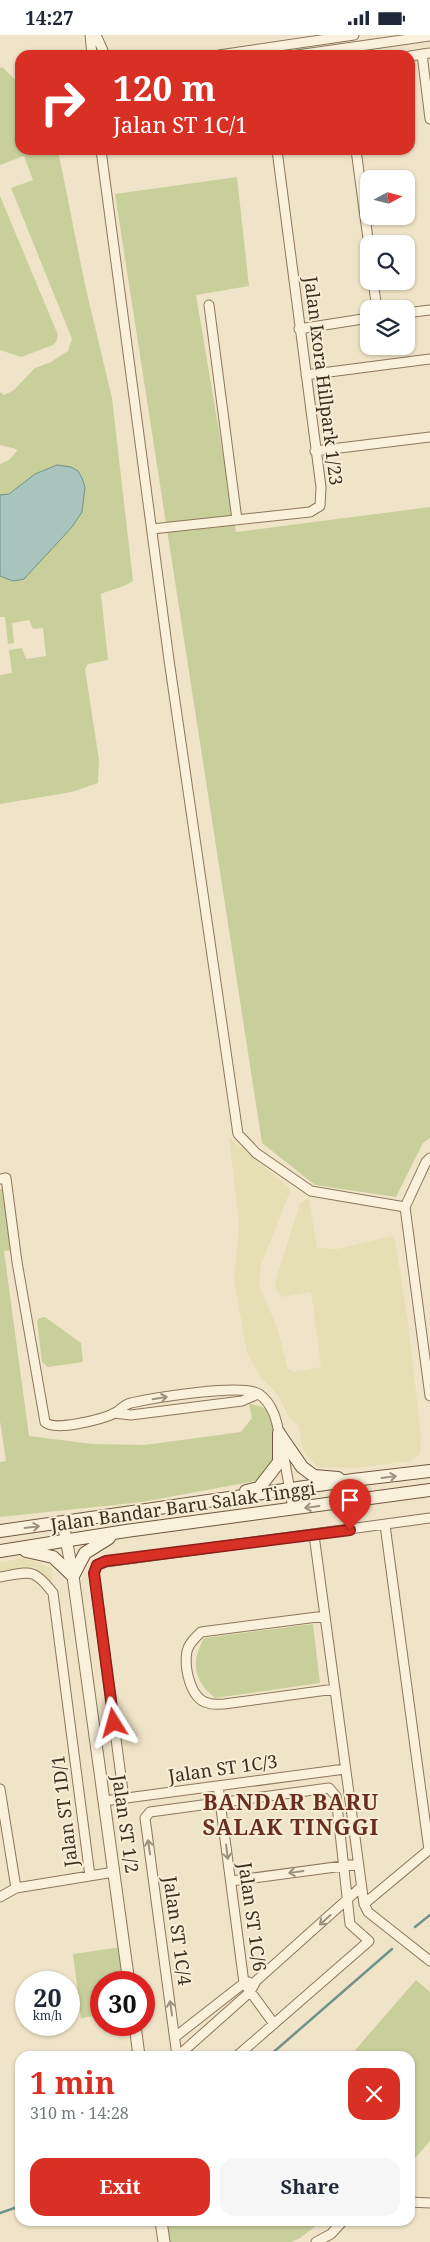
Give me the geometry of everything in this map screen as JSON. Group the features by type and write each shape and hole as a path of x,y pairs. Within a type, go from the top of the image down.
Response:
{"main road":[{"path":"279,1433 295,1460 314,1476 353,1480"},
{"path":"180,1505 259,1488 278,1462 279,1433"},
{"name":"Jalan Bandar Baru Salak Tinggi","path":"0,1531 353,1480 430,1471"},
{"name":"Jalan Bandar Baru Salak Tinggi","path":"0,1551 126,1531 430,1490"},
{"path":"14,1549 39,1552 53,1557 73,1576 85,1553 99,1543 126,1531"}],"street":[{"path":"90,35 92,50"},
{"path":"96,35 103,50"},
{"path":"275,50 354,35"},
{"path":"330,50 430,35"},
{"path":"426,54 430,119"},
{"path":"102,155 205,915 238,1134 256,1153 311,1191 404,1207"},
{"name":"Jalan Ixora Hillpark 1/23","path":"152,529 310,513 320,506 322,497 278,155"},
{"path":"357,155 368,235"},
{"path":"209,305 237,520"},
{"path":"415,312 430,310"},
{"path":"299,329 360,319"},
{"path":"306,375 430,359"},
{"path":"315,451 430,437"},
{"path":"430,1158 426,1162 404,1207 426,1339 430,1396"},
{"path":"0,1179 6,1178 45,1422 54,1426 89,1421 114,1413 128,1403 174,1396 241,1389 258,1393 273,1409 293,1509"},
{"path":"114,1413 131,1415 242,1401 258,1393"},
{"path":"124,1799 94,1573 97,1565 106,1561 430,1519"},
{"name":"Jalan ST 1/2","path":"63,1523 73,1576 127,1971"},
{"path":"364,1904 430,1850 384,1525"},
{"path":"314,1535 364,1904 368,1913 430,1961"},
{"name":"Jalan ST 1D/1","path":"0,1577 30,1572 42,1579 53,1593 90,1876"},
{"path":"325,1615 201,1632 191,1642 187,1652 188,1669 191,1685 196,1695 207,1703 224,1704 335,1689"},
{"name":"Jalan ST 1C/3","path":"104,1801 345,1769"},
{"name":"Jalan ST 1C/6","path":"218,1786 244,1983 274,2024"},
{"path":"220,1803 329,1788 336,1796 350,1924 369,1941 243,2051"},
{"path":"0,1789 16,1889"},
{"name":"Jalan ST 1C/4","path":"177,2051 145,1818 150,1812 220,1803"},
{"path":"231,1881 358,1864"},
{"path":"0,1897 16,1889 114,1872"},
{"path":"184,2051 250,1992 256,1981 361,1887"},
{"path":"175,2037 244,1983 256,1981"},
{"path":"136,2036 138,2051"},
{"path":"415,2202 430,2203"},
{"path":"162,2226 164,2242"},
{"path":"316,2242 331,2234 338,2226"}],"shaded area":[{"path":"229,1137 291,1189 261,1265 259,1284 278,1330 288,1369 294,1372 321,1367 311,1292 283,1297 276,1290 275,1283 300,1203 309,1198 317,1248 337,1249 392,1236 395,1241 408,1321 421,1437 420,1454 410,1461 356,1468 318,1467 303,1451 299,1426 289,1417 278,1395 260,1377 247,1353 234,1280 239,1225"},
{"path":"24,1558 52,1568 53,1584 35,1567 0,1571 0,1562"}],"green space":[{"path":"2,67 15,79 15,155 59,155 85,285 112,398 133,581 101,594 108,660 88,664 85,669 99,760 98,783 72,792 0,804 0,675 12,673 9,650 22,648 26,659 46,656 43,628 33,629 29,620 12,623 14,643 8,644 5,617 0,617 0,464 9,460 17,451 16,449 0,445 0,392 4,395 14,390 35,368 51,362 68,351 72,339 11,188 33,180 24,156 0,165 0,68"},
{"path":"237,177 249,286 196,295 236,532 430,507 430,1138 423,1143 396,1197 315,1185 262,1143 115,194"},
{"path":"0,196 58,335 53,345 21,357 0,350"},
{"path":"0,1189 3,1189 12,1250 4,1251 29,1436 93,1444 144,1445 241,1432 252,1418 249,1404 267,1410 274,1437 274,1465 261,1480 142,1502 0,1517 0,1462 6,1461 0,1421"},
{"path":"45,1317 81,1343 83,1362 48,1367 42,1362 37,1321 39,1318"},
{"path":"313,1624 320,1683 215,1698 198,1677 196,1670 197,1655 204,1638"},
{"path":"122,1947 125,1971 90,1971 90,2017 81,2018 80,1971 75,1971 73,1954"},
{"path":"416,1980 430,1992 430,2141 415,2158 415,2051 354,2051"},
{"path":"167,2226 316,2226 300,2238 291,2242 169,2242"}],"water":[{"path":"57,465 71,467 78,471 82,478 85,487 82,512 72,527 24,579 13,581 0,576 0,495 9,494 35,474"}],"waterway":[{"path":"415,1927 430,1915"},
{"path":"275,2051 392,1949"},
{"path":"0,2213 15,2208"}],"district":[{"name":"BANDAR BARU SALAK TINGGI","path":"291,1814"}],"route":[{"path":"114,1723 94,1573 97,1565 106,1561 350,1530"}]}
